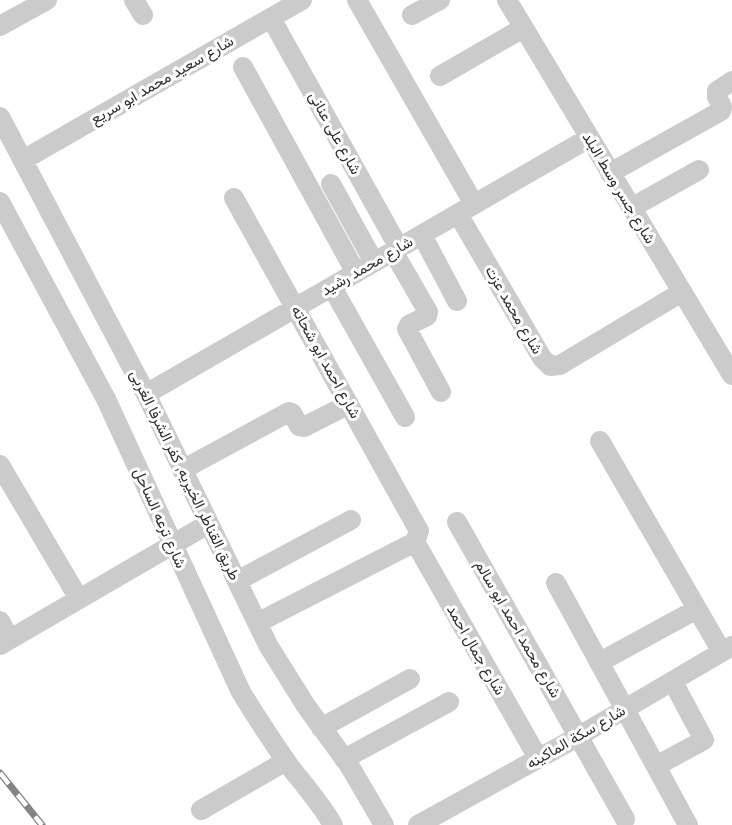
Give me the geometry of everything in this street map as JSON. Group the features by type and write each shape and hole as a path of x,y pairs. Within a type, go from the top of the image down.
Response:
{"street":[{"path":"0,26 47,0"},
{"name":"شارع سعيد محمد ابو سريع","path":"23,160 302,0"},
{"path":"357,0 466,209"},
{"path":"412,15 440,0"},
{"name":"شارع جسر وسط البلد","path":"507,0 732,375"},
{"name":"شارع على عنانى","path":"271,18 428,312 428,316 409,325 407,329 441,392"},
{"path":"440,76 523,28"},
{"path":"243,67 356,273"},
{"path":"610,173 721,111 717,91 732,81"},
{"name":"طريق القناطر الخيريه, كفر الشرفا الغربى","path":"0,117 146,394 182,470 187,536 237,581 268,645 321,728 344,759 384,825"},
{"name":"شارع محمد رشيد","path":"146,394 589,138"},
{"path":"631,208 699,170"},
{"path":"331,184 374,262"},
{"name":"شارع احمد ابو شحاته","path":"234,198 349,404 416,534"},
{"name":"شارع ترعه الساحل","path":"0,202 106,399 187,536 241,692 286,761 321,804 328,823"},
{"name":"شارع محمد عزت","path":"466,209 542,358 550,366 560,364 682,292"},
{"path":"422,235 457,301"},
{"path":"332,287 405,417"},
{"path":"182,470 289,412 292,413 299,426 304,427 349,404"},
{"path":"600,441 697,609 727,649"},
{"path":"0,465 80,599"},
{"path":"237,581 351,520"},
{"name":"شارع محمد احمد ابو سالم","path":"457,522 625,819"},
{"path":"257,623 416,534"},
{"name":"شارع جمال احمد","path":"416,534 538,758"},
{"path":"0,621 5,642 187,536"},
{"path":"556,583 688,825"},
{"path":"600,662 697,609"},
{"name":"شارع سكة الماكينه","path":"418,825 579,736 727,649"},
{"path":"321,728 410,679"},
{"path":"656,766 704,740 704,736 673,682"},
{"path":"344,759 449,702"},
{"path":"201,810 286,761"}],"railway":[{"path":"0,773 42,825"}]}
